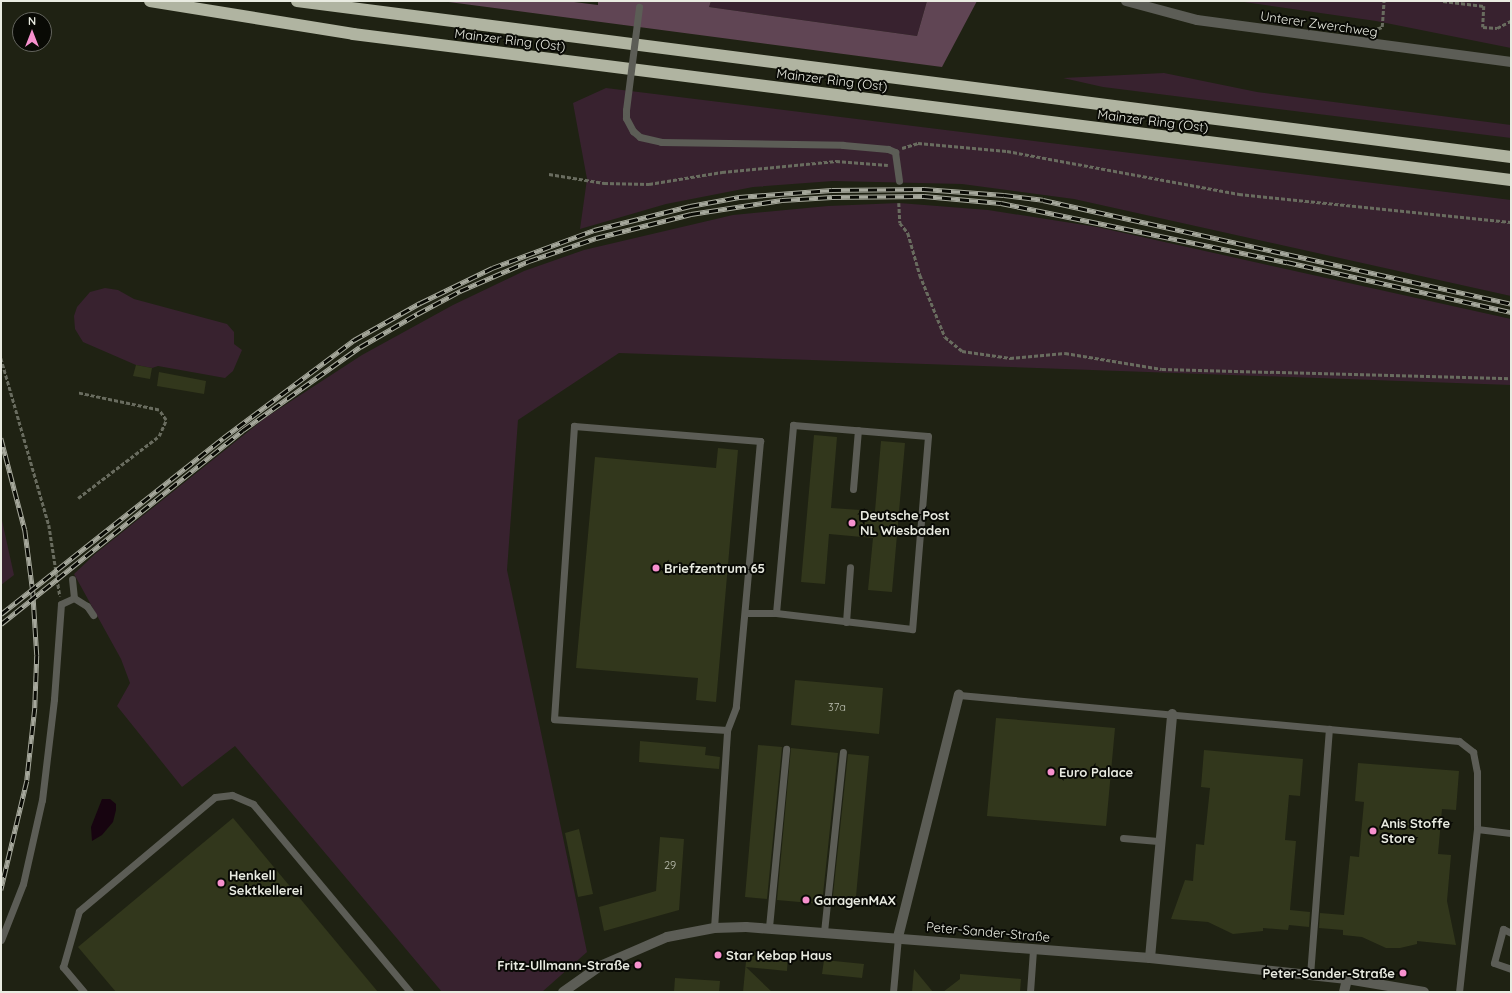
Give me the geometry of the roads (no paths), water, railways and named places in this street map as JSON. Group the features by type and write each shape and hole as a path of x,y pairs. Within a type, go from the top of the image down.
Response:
{"highway":[{"name":"Mainzer Ring (Ost)","path":"150,1 353,34 1511,180"},
{"name":"Mainzer Ring (Ost)","path":"298,1 1511,157"}],"street":[{"name":"Unterer Zwerchweg","path":"1126,1 1197,20 1363,44 1511,62"},
{"path":"898,937 959,695"},
{"path":"1150,958 1172,714"},
{"name":"Peter-Sander-Straße","path":"563,992 600,966 638,948 667,937 714,928 769,928 898,937 1033,950 1150,958 1347,979 1424,992"},
{"path":"1344,992 1347,979"}],"lane":[{"path":"639,4 626,110 626,118 632,131 640,136 661,142 844,144 888,149 895,152 899,181"},
{"path":"745,612 776,613 912,629 928,436 792,425 776,613"},
{"path":"714,928 727,730 736,707 760,441 574,426 554,719 727,730"},
{"path":"852,489 858,430"},
{"path":"846,622 850,567"},
{"path":"72,580 74,598"},
{"path":"1,940 23,884 42,800 54,698 61,604 74,598"},
{"path":"74,598 87,606 93,615"},
{"path":"959,695 1459,740 1473,752 1477,772 1477,829 1459,992"},
{"path":"1310,975 1329,729"},
{"path":"769,928 786,749"},
{"path":"824,932 843,752"},
{"path":"84,992 63,967 79,911 215,797 232,795 253,804 410,992"},
{"path":"1477,829 1511,833"},
{"path":"1123,838 1161,842"},
{"path":"1511,933 1503,930 1494,963 1511,969"},
{"path":"893,992 898,937"},
{"path":"1030,992 1033,950"}],"railway":[{"path":"1,614 223,438 354,340 420,303 492,268 594,230 690,206 739,197 832,190 924,189 1004,195 1043,200 1511,304"},
{"path":"1,624 243,430 360,347 460,291 529,261 596,238 691,214 782,200 832,197 924,196 1001,203 1287,262 1511,312"},
{"path":"1,438 25,530 33,592 37,655 35,708 27,781 1,890"}],"place":[{"name":"Deutsche Post NL Wiesbaden","path":"852,523"},
{"name":"Briefzentrum 65","path":"656,568"},
{"name":"Euro Palace","path":"1051,772"},
{"name":"Anis Stoffe Store","path":"1373,831"},
{"name":"Henkell Sektkellerei","path":"221,883"},
{"name":"GaragenMAX","path":"806,900"},
{"name":"Star Kebap Haus","path":"718,955"},
{"name":"Fritz-Ullmann-Straße","path":"638,965"},
{"name":"Peter-Sander-Straße","path":"1403,973"}]}
